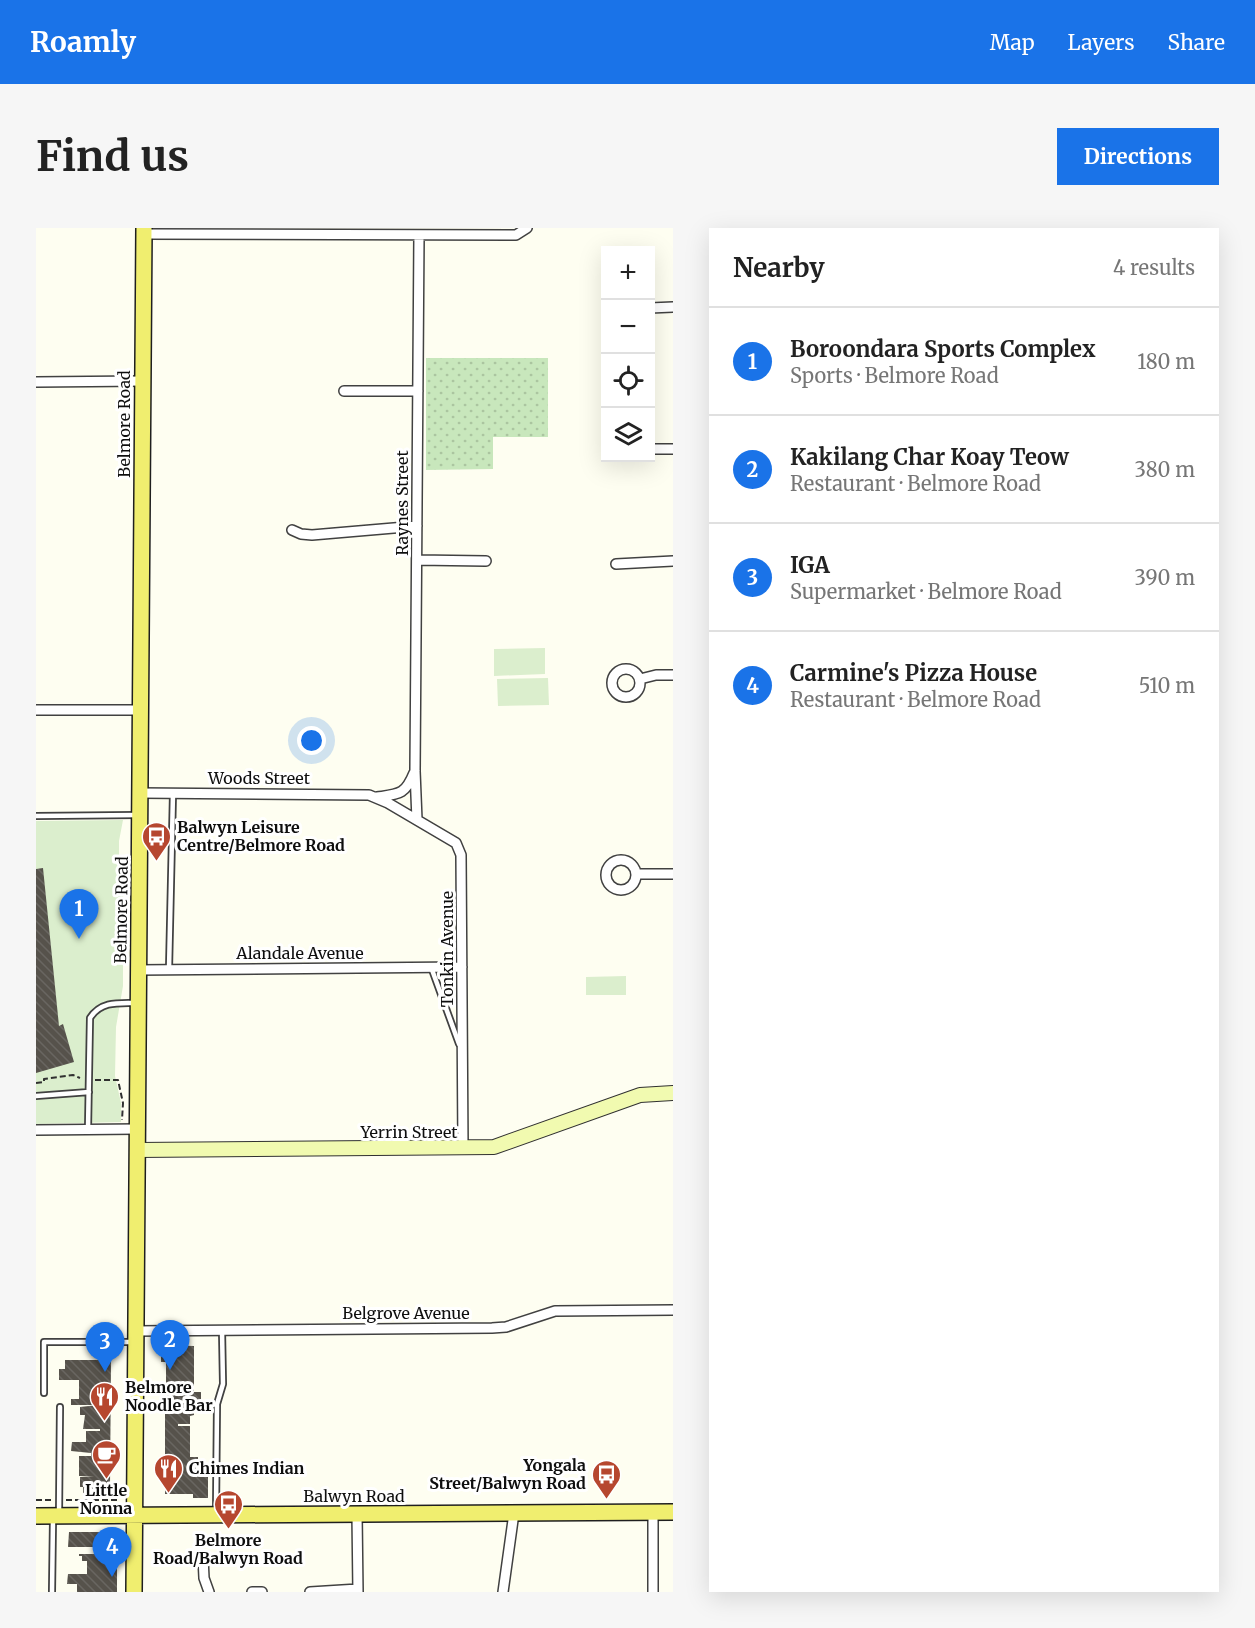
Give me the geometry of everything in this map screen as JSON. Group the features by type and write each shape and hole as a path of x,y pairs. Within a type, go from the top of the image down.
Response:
{"main road":[{"name":"Belmore Road","path":"134,1592 144,231"},
{"name":"Balwyn Road","path":"36,1516 673,1512"}],"street":[{"path":"144,231 516,236 527,228"},
{"name":"Raynes Street","path":"417,820 415,771 418,235"},
{"path":"655,308 673,307"},
{"path":"36,382 143,381"},
{"path":"344,391 418,391"},
{"path":"655,449 673,449"},
{"path":"292,530 312,535 417,526"},
{"path":"417,560 486,561"},
{"path":"616,564 673,561"},
{"path":"640,679 656,675 673,675"},
{"path":"36,710 140,710"},
{"path":"377,797 402,792 409,785 415,771"},
{"name":"Woods Street","path":"140,793 356,794 377,797"},
{"name":"Tonkin Avenue","path":"377,797 456,843 460,849 463,1148"},
{"path":"637,874 673,874"},
{"name":"Alandale Avenue","path":"138,970 462,967"},
{"name":"Yerrin Street","path":"137,1150 500,1146 640,1095 673,1094"},
{"path":"36,1130 137,1129"},
{"name":"Belgrove Avenue","path":"136,1336 222,1330 492,1328 511,1325 555,1311 673,1310"},
{"path":"653,1512 653,1592"},
{"path":"310,1592 358,1591 357,1514"},
{"path":"502,1592 514,1514"},
{"path":"203,1557 203,1573 209,1592"},
{"path":"252,1592 262,1592"}],"lane":[{"path":"169,969 173,793"},
{"path":"36,816 140,815"},
{"path":"431,968 462,1053"},
{"path":"88,1129 90,1018 96,1010 109,1003 138,1003"},
{"path":"36,1096 89,1092"},
{"path":"216,1515 217,1404 223,1384 222,1330"},
{"path":"44,1393 44,1342 136,1336"},
{"path":"52,1592 56,1516 60,1500 60,1407"}],"path":[{"path":"36,1500 118,1500"}],"green space":[{"path":"426,358 548,358 548,437 493,437 493,469 426,470"},
{"path":"545,648 545,674 494,676 494,649"},
{"path":"548,678 549,705 498,706 497,679"},
{"path":"123,820 119,841 119,869 123,893 123,986 116,1027 115,1076 121,1103 121,1122 36,1124 36,821"},
{"path":"626,976 626,995 586,995 586,977"}],"building":[{"path":"43,868 59,1026 63,1024 74,1062 36,1073 36,869"},
{"path":"161,1345 194,1346 194,1392 201,1392 201,1401 166,1400 166,1362 161,1362"},
{"path":"65,1360 111,1360 110,1493 105,1498 83,1496 83,1487 80,1487 80,1477 94,1476 79,1476 79,1456 91,1456 91,1453 71,1451 72,1442 86,1442 86,1431 100,1431 100,1429 83,1429 85,1415 80,1415 80,1407 98,1405 71,1405 71,1399 79,1399 79,1380 59,1380 59,1369 65,1369"},
{"path":"165,1403 194,1403 194,1415 190,1416 190,1424 178,1424 178,1426 190,1426 190,1457 198,1457 198,1469 208,1469 208,1498 193,1498 193,1494 165,1494"},
{"path":"69,1532 112,1532 117,1538 117,1592 77,1592 77,1584 67,1584 68,1574 87,1574 87,1561 82,1561 82,1556 79,1554 95,1554 95,1547 68,1547"}],"place":[{"name":"Balwyn Leisure Centre/Belmore Road","path":"156,862"},
{"name":"Boroondara Sports Complex","path":"79,939"},
{"name":"Kakilang Char Koay Teow","path":"170,1370"},
{"name":"IGA","path":"105,1372"},
{"name":"Belmore Noodle Bar","path":"104,1422"},
{"name":"Little Nonna","path":"106,1480"},
{"name":"Chimes Indian","path":"168,1494"},
{"name":"Yongala Street/Balwyn Road","path":"607,1500"},
{"name":"Belmore Road/Balwyn Road","path":"228,1530"},
{"name":"Carmine's Pizza House","path":"112,1577"}]}
